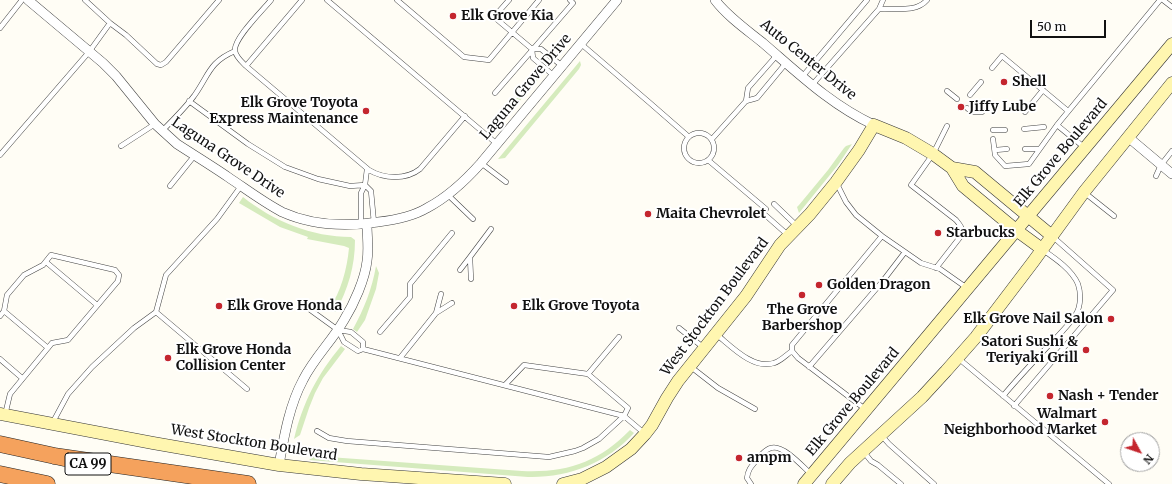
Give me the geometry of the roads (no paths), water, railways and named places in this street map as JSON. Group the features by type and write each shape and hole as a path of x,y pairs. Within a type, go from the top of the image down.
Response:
{"highway":[{"name":"CA 99","path":"0,444 177,484"},
{"path":"54,456 248,484"},
{"name":"CA 99","path":"0,474 47,484"}],"street":[{"name":"Laguna Grove Drive","path":"28,0 116,76 155,124 177,144 264,202 277,209 304,220 334,225 367,224 395,220 410,216 426,209 448,195 464,182 481,163 617,0"},
{"name":"Auto Center Drive","path":"715,0 776,55 843,109 856,117 922,146 952,168 964,186 1016,230 1042,249"},
{"name":"Elk Grove Boulevard","path":"808,479 865,409 1172,44"},
{"path":"832,484 863,451 922,397 958,358 984,326 1084,192 1172,83"},
{"name":"West Stockton Boulevard","path":"563,484 582,479 606,467 631,449 645,434 678,381 746,296 772,256 797,226 810,214 836,182 859,150 874,125"},
{"path":"1128,137 1172,174"},
{"name":"Auto Center Drive","path":"952,168 975,172 1052,236"},
{"path":"279,465 288,423 302,382 309,369 344,321 364,274 367,260 367,224"},
{"name":"West Stockton Boulevard","path":"2,414 279,465 361,474 505,484"}],"lane":[{"path":"0,28 22,0"},
{"path":"85,0 157,64 161,65 166,62 219,0"},
{"path":"271,0 235,44 237,56 246,66 367,168 375,173 392,177 414,174 420,169 464,116"},
{"path":"246,66 302,0"},
{"path":"327,0 497,144"},
{"path":"397,0 464,57 489,60 539,0"},
{"path":"508,0 494,17 532,49 533,58 553,76"},
{"path":"495,93 573,3 570,0"},
{"path":"802,77 867,0"},
{"path":"812,85 879,8 883,0"},
{"path":"879,8 913,8 923,5 927,0"},
{"path":"993,139 995,155 1006,166 1029,164 1068,111 1160,0"},
{"path":"1163,0 1172,7"},
{"path":"0,155 90,52 110,23"},
{"path":"580,43 689,137"},
{"path":"532,49 541,48 562,66"},
{"path":"162,131 189,102 209,70 217,61 225,55 235,51"},
{"path":"746,101 748,88 776,55"},
{"path":"992,68 1002,56 1068,111"},
{"path":"712,139 746,101 757,98 786,63"},
{"path":"970,95 981,82"},
{"path":"1025,112 1043,90"},
{"path":"947,91 957,100"},
{"path":"189,102 248,144 285,167 318,180 350,186 365,185 371,191 367,224"},
{"path":"967,108 972,112 982,112"},
{"path":"121,146 155,124"},
{"path":"1057,125 1085,148"},
{"path":"936,268 961,236 961,226 956,220 911,185 933,154 947,126"},
{"path":"1024,129 1044,127"},
{"path":"993,130 1005,130"},
{"path":"696,133 705,134 712,139 715,148 712,156 708,160 698,164 689,160 684,153 684,144 689,137 696,133"},
{"path":"995,150 1007,149"},
{"path":"1025,149 1039,149"},
{"path":"1156,176 1161,165 1172,151"},
{"path":"170,186 195,155"},
{"path":"708,160 765,211 789,236"},
{"path":"481,163 506,182"},
{"path":"367,168 365,185 360,193 367,224"},
{"path":"836,182 846,202 856,215 882,236 921,263 940,269 967,288"},
{"path":"53,424 68,394 92,367 134,328 156,312 166,275 218,219 241,186"},
{"path":"1084,192 1114,216"},
{"path":"448,195 473,219"},
{"path":"774,204 797,226"},
{"path":"460,270 491,229"},
{"path":"380,332 410,296 410,284 452,233"},
{"path":"865,409 798,358 792,351 792,345 882,236"},
{"path":"1014,406 1113,290 1052,236"},
{"path":"1003,396 1059,335 1079,308 1080,292 1078,284 1072,274 1042,249"},
{"path":"809,367 882,282 905,252"},
{"path":"0,316 4,311 8,295 24,275 43,265 52,255 115,270 119,274 118,281 68,340 52,343 22,378 10,394 2,414"},
{"path":"470,257 471,279"},
{"path":"46,262 97,305"},
{"path":"436,313 441,294"},
{"path":"400,358 436,313 452,303"},
{"path":"309,309 338,330 351,332 363,342 363,349"},
{"path":"4,311 48,348"},
{"path":"156,312 247,389"},
{"path":"679,328 704,348"},
{"path":"338,330 344,342 358,351 363,349 400,358 624,416 645,434"},
{"path":"716,334 750,360 762,364 775,363 792,351"},
{"path":"588,374 619,337"},
{"path":"958,358 1108,484"},
{"path":"0,359 22,378"},
{"path":"317,431 329,438 347,441 549,457 583,448 599,439 624,416 628,408 588,374 524,365 505,385"},
{"path":"690,366 718,388 755,409"},
{"path":"881,435 934,484"},
{"path":"751,484 747,478 748,470 765,451 772,447 780,447 796,459 808,479"},
{"path":"863,451 871,461 901,484"}],"place":[{"name":"Elk Grove Kia","path":"453,16"},
{"name":"Shell","path":"1004,82"},
{"name":"Jiffy Lube","path":"961,107"},
{"name":"Elk Grove Toyota Express Maintenance","path":"366,111"},
{"name":"Maita Chevrolet","path":"648,214"},
{"name":"Starbucks","path":"938,233"},
{"name":"Golden Dragon","path":"819,285"},
{"name":"The Grove Barbershop","path":"802,295"},
{"name":"Elk Grove Honda","path":"219,306"},
{"name":"Elk Grove Toyota","path":"514,306"},
{"name":"Elk Grove Nail Salon","path":"1111,319"},
{"name":"Satori Sushi & Teriyaki Grill","path":"1086,350"},
{"name":"Elk Grove Honda Collision Center","path":"168,358"},
{"name":"Nash + Tender","path":"1050,396"},
{"name":"Walmart Neighborhood Market","path":"1105,422"},
{"name":"ampm","path":"739,458"}]}
